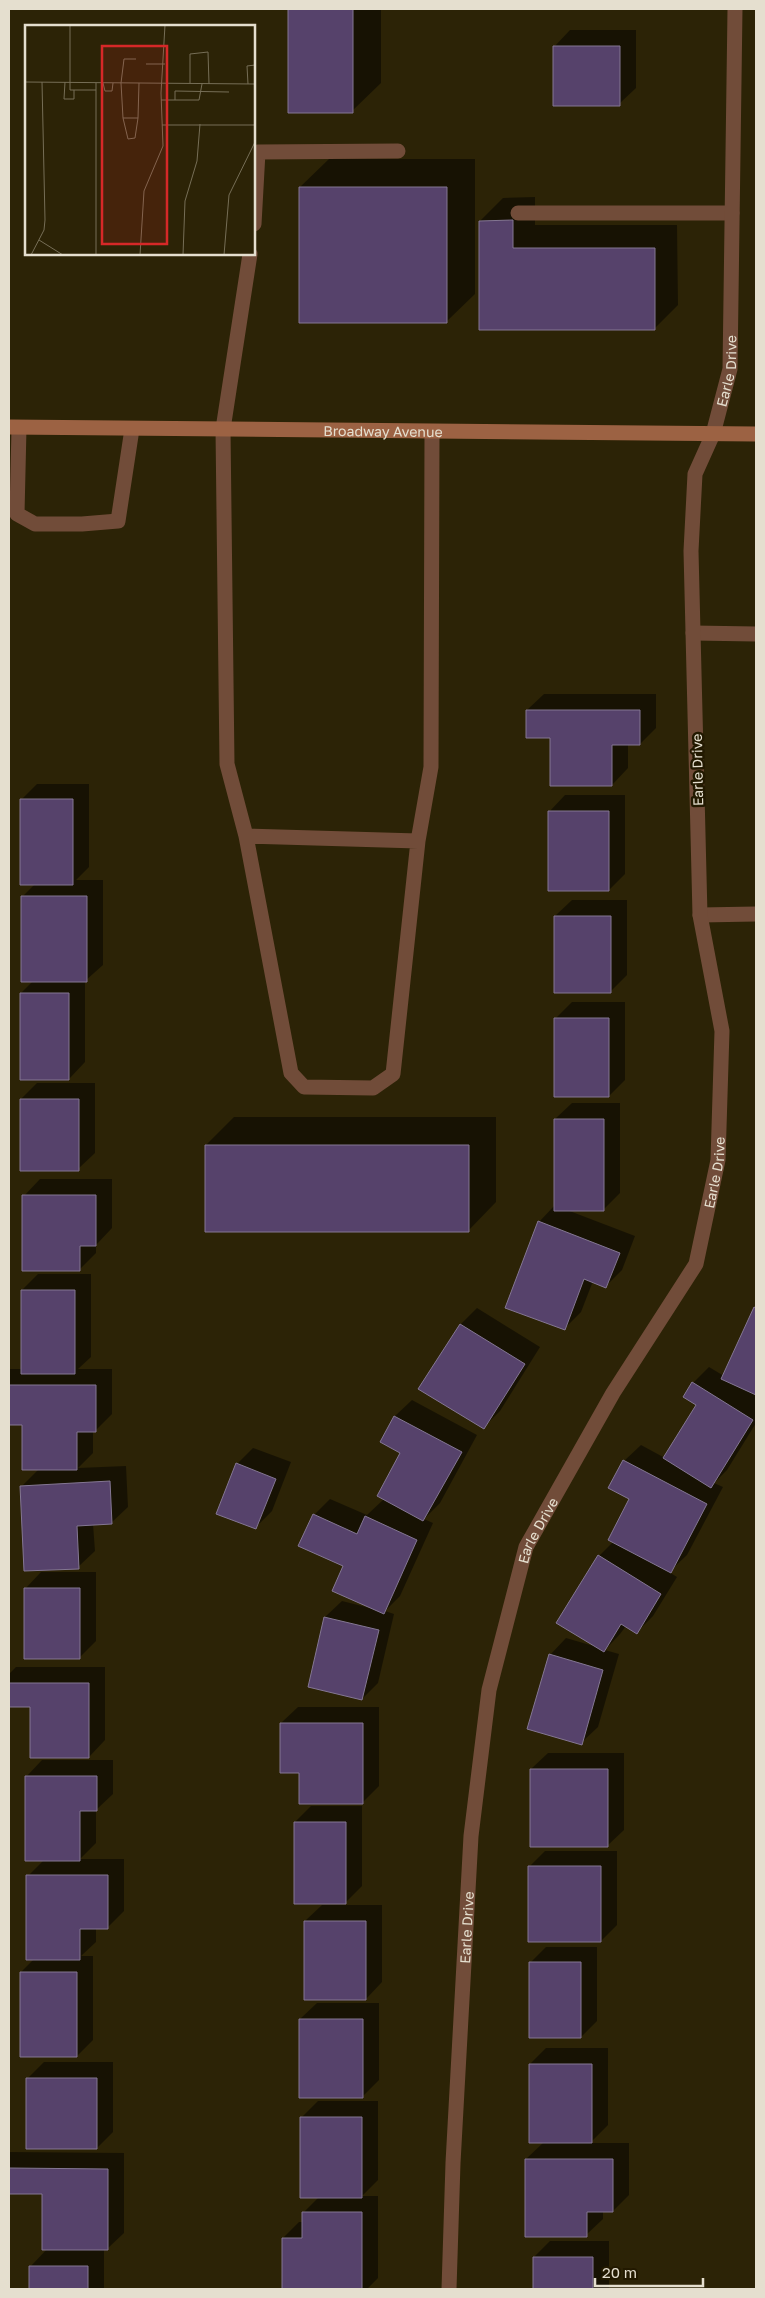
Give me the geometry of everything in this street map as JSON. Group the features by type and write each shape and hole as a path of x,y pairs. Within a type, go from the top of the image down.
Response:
{"main road":[{"name":"Broadway Avenue","path":"14,428 756,434"}],"street":[{"name":"Earle Drive","path":"449,2289 453,2163 471,1836 489,1690 526,1547 613,1392 696,1264 718,1160 722,1031 700,915 691,551 695,474 713,434 730,369 735,9"},
{"path":"255,206 258,152 398,151"},
{"path":"518,214 732,214"},
{"path":"250,255 223,429 227,764 246,836 291,1073 304,1087 373,1088 393,1074 418,841 431,767 432,432"},
{"path":"14,428 17,514 35,524 82,524 118,521 132,429"},
{"path":"693,633 756,634"},
{"path":"246,836 418,841"},
{"path":"700,915 756,914"}],"building":[{"path":"288,9 353,9 353,113 288,113"},
{"path":"553,46 620,46 620,106 553,106"},
{"path":"299,187 447,187 447,323 299,323"},
{"path":"513,220 513,248 655,248 655,330 479,330 479,221"},
{"path":"526,710 640,710 640,745 612,745 612,786 550,786 550,738 526,738"},
{"path":"20,799 73,799 73,885 20,885"},
{"path":"548,811 609,811 609,891 548,891"},
{"path":"21,896 87,896 87,982 21,982"},
{"path":"554,916 611,916 611,993 554,993"},
{"path":"20,993 69,993 69,1080 20,1080"},
{"path":"554,1018 609,1018 609,1097 554,1097"},
{"path":"20,1099 79,1099 79,1171 20,1171"},
{"path":"554,1119 604,1119 604,1211 554,1211"},
{"path":"205,1145 469,1145 469,1232 205,1232"},
{"path":"22,1195 96,1195 96,1246 80,1246 80,1271 22,1271"},
{"path":"538,1221 620,1253 606,1288 584,1279 565,1330 505,1308"},
{"path":"21,1290 75,1290 75,1374 21,1374"},
{"path":"754,1307 756,1308 756,1395 721,1379"},
{"path":"460,1324 525,1364 484,1429 418,1389"},
{"path":"692,1382 753,1420 711,1488 663,1458 696,1405 683,1397"},
{"path":"9,1385 96,1385 96,1432 77,1432 77,1470 22,1470 22,1425 9,1425"},
{"path":"394,1416 462,1452 423,1521 377,1496 400,1453 380,1442"},
{"path":"623,1460 707,1504 671,1573 608,1540 629,1499 608,1488"},
{"path":"236,1463 276,1479 256,1529 216,1514"},
{"path":"110,1481 112,1524 77,1526 79,1569 24,1571 20,1486"},
{"path":"313,1514 357,1534 365,1516 417,1540 384,1614 332,1591 343,1566 298,1546"},
{"path":"598,1555 661,1594 637,1634 621,1624 604,1652 556,1623"},
{"path":"24,1588 80,1588 80,1659 24,1659"},
{"path":"324,1617 379,1630 362,1700 308,1687"},
{"path":"549,1654 603,1670 582,1745 527,1729"},
{"path":"9,1683 89,1683 89,1758 30,1758 30,1707 9,1707"},
{"path":"280,1723 363,1723 363,1804 299,1804 299,1773 280,1773"},
{"path":"530,1769 608,1769 608,1847 530,1847"},
{"path":"25,1776 97,1776 97,1811 80,1811 80,1861 25,1861"},
{"path":"294,1822 346,1822 346,1904 294,1904"},
{"path":"528,1866 601,1866 601,1942 528,1942"},
{"path":"26,1875 108,1875 108,1929 80,1929 80,1960 26,1960"},
{"path":"304,1921 366,1921 366,2000 304,2000"},
{"path":"529,1962 581,1962 581,2038 529,2038"},
{"path":"20,1972 77,1972 77,2057 20,2057"},
{"path":"299,2019 363,2019 363,2098 299,2098"},
{"path":"529,2064 592,2064 592,2143 529,2143"},
{"path":"26,2078 97,2078 97,2149 26,2149"},
{"path":"300,2117 362,2117 362,2198 300,2198"},
{"path":"525,2159 613,2159 613,2212 587,2212 587,2237 525,2237"},
{"path":"9,2168 108,2169 108,2250 42,2250 42,2194 9,2194"},
{"path":"302,2212 362,2212 362,2289 282,2289 282,2238 302,2238"},
{"path":"533,2257 593,2257 593,2289 533,2289"},
{"path":"29,2266 88,2266 88,2289 29,2289"}]}
